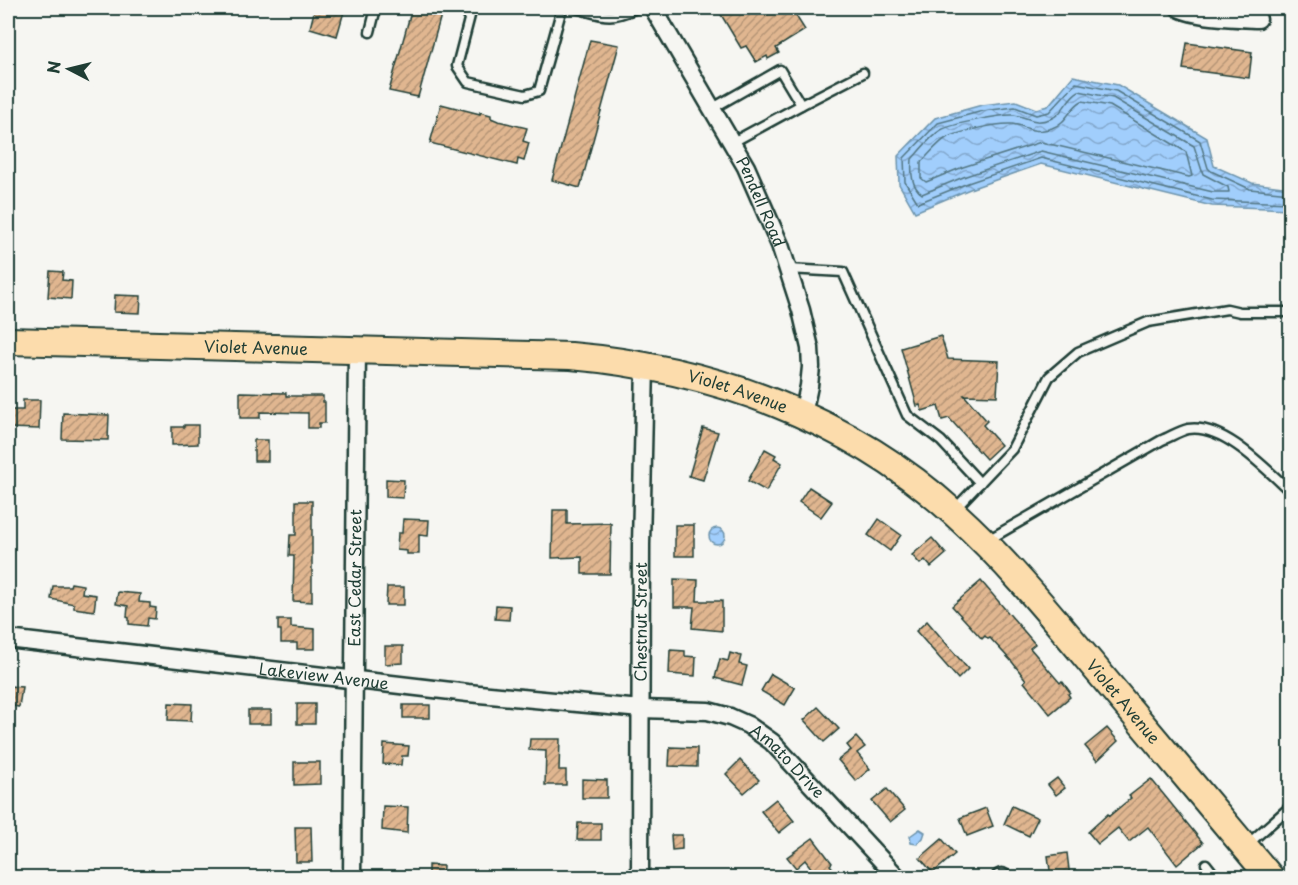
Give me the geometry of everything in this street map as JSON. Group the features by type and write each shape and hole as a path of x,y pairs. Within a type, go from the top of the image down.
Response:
{"main road":[{"name":"Violet Avenue","path":"8,341 571,356 645,365 724,385 802,414 835,430 906,474 953,512 985,542 1058,624 1271,878"}],"street":[{"name":"Pendell Road","path":"653,8 733,142 760,195 788,269 810,348 809,386 802,414"},
{"path":"1179,8 1208,15 1258,13"},
{"name":"East Cedar Street","path":"352,878 357,349"},
{"name":"Chestnut Street","path":"640,878 645,365"},
{"name":"Lakeview Avenue","path":"8,639 468,693 641,709"},
{"name":"Amato Drive","path":"641,709 708,711 748,725 772,742 898,878"}],"lane":[{"path":"370,32 376,8"},
{"path":"472,8 457,66 468,82 525,95 539,91 562,8"},
{"path":"576,8 616,17 637,8"},
{"path":"713,108 780,70 801,105"},
{"path":"733,142 863,73"},
{"path":"788,269 843,272 907,415 941,441 980,483"},
{"path":"953,512 1012,449 1050,377 1078,352 1148,322 1227,309 1240,312 1290,312"},
{"path":"985,542 1162,440 1186,429 1214,431 1228,438 1290,491"},
{"path":"1245,847 1290,807"},
{"path":"1206,864 1217,878"}],"water":[{"path":"1073,76 1118,85 1207,138 1214,166 1252,183 1290,188 1290,209 1212,206 1041,164 970,189 915,212 899,184 898,156 935,118 982,105 1016,101 1036,109 1048,106"},
{"path":"717,528 723,530 725,536 723,542 717,544 711,542 709,536 711,530"},
{"path":"920,829 925,832 923,838 917,844 911,843 910,836"}],"building":[{"path":"315,8 345,8 337,36 310,28"},
{"path":"412,8 443,8 418,97 389,91"},
{"path":"717,8 791,8 805,30 776,48 779,53 756,62 746,46 741,48"},
{"path":"590,40 619,45 580,188 552,180"},
{"path":"1187,43 1252,52 1249,78 1183,69"},
{"path":"441,104 491,115 491,118 498,121 527,128 523,141 529,143 524,161 518,159 517,165 430,143"},
{"path":"50,271 63,272 62,280 72,281 71,299 48,297"},
{"path":"115,295 141,296 140,313 114,312"},
{"path":"941,336 948,359 999,361 997,396 964,395 987,421 983,425 1001,445 986,459 949,418 942,420 938,406 922,411 920,405 917,406 901,348"},
{"path":"240,392 323,396 325,423 319,423 319,428 308,428 308,413 260,412 260,418 240,418"},
{"path":"23,400 40,400 39,429 9,428 9,410 23,410"},
{"path":"63,413 109,415 108,440 62,439"},
{"path":"184,425 198,425 198,444 172,445 172,427 184,427"},
{"path":"703,428 718,432 703,480 689,476"},
{"path":"254,440 268,440 268,461 254,461"},
{"path":"765,449 776,455 774,458 782,463 766,491 748,481"},
{"path":"386,479 404,480 403,498 386,497"},
{"path":"809,487 832,502 821,517 799,502"},
{"path":"296,501 312,501 312,602 293,601 294,556 289,556 290,535 296,535"},
{"path":"553,510 567,510 567,524 611,523 610,574 582,574 582,557 552,558"},
{"path":"403,519 429,520 428,536 419,535 419,554 407,554 407,551 397,550 398,533 402,533"},
{"path":"879,519 901,535 890,551 868,535"},
{"path":"675,525 694,525 694,556 675,556"},
{"path":"932,538 946,554 931,567 925,560 920,564 912,555"},
{"path":"674,579 698,580 697,601 722,601 722,631 692,628 694,607 674,607"},
{"path":"981,581 1035,644 1030,648 1070,692 1068,694 1070,697 1050,714 1024,682 1026,680 1013,663 990,638 985,636 982,639 952,606"},
{"path":"71,583 83,585 82,593 96,595 94,611 74,608 74,604 51,599 53,586 70,586"},
{"path":"387,587 404,587 404,605 386,605"},
{"path":"118,592 140,594 139,602 150,603 150,607 156,608 155,619 148,618 147,626 129,624 128,606 116,604"},
{"path":"496,605 510,606 509,620 495,619"},
{"path":"278,620 291,620 291,627 315,629 315,649 297,649 297,643 281,643"},
{"path":"927,621 968,669 958,679 916,631"},
{"path":"385,646 403,646 403,663 385,664"},
{"path":"670,650 685,651 685,656 696,657 695,676 669,674"},
{"path":"730,653 741,656 739,664 747,666 742,685 715,678 720,659 728,661"},
{"path":"771,674 795,688 785,705 761,691"},
{"path":"8,686 22,687 19,707 8,705"},
{"path":"169,703 192,704 191,721 168,720"},
{"path":"297,704 315,704 315,724 297,724"},
{"path":"403,705 430,705 430,718 403,718"},
{"path":"818,707 839,729 824,742 804,720"},
{"path":"248,710 271,710 271,724 248,724"},
{"path":"1107,728 1118,741 1097,761 1085,746"},
{"path":"856,737 865,747 857,753 870,769 856,781 838,760 851,750 847,745"},
{"path":"530,739 560,739 559,770 566,770 566,785 545,785 546,751 529,750"},
{"path":"384,744 409,746 408,756 402,756 401,765 383,764"},
{"path":"670,747 697,748 697,767 669,766"},
{"path":"740,760 759,780 744,793 726,774"},
{"path":"294,762 320,762 320,784 294,785"},
{"path":"1057,778 1065,788 1056,795 1048,785"},
{"path":"582,779 607,780 607,798 582,798"},
{"path":"1151,779 1203,843 1177,865 1148,827 1129,842 1118,828 1098,844 1088,832"},
{"path":"887,789 905,810 890,822 872,801"},
{"path":"776,799 794,821 779,833 761,811"},
{"path":"383,806 408,807 407,833 382,830"},
{"path":"1012,806 1038,818 1029,836 1004,824"},
{"path":"986,808 993,826 967,836 960,818"},
{"path":"578,823 601,823 601,840 577,840"},
{"path":"295,827 311,827 312,862 296,862"},
{"path":"671,835 682,835 682,849 672,850"},
{"path":"813,838 836,872 830,878 819,878 805,860 796,868 787,857"},
{"path":"942,839 955,854 933,873 920,858"},
{"path":"1067,853 1070,878 1051,878 1048,856"},
{"path":"428,865 443,866 442,878 428,878"}]}
